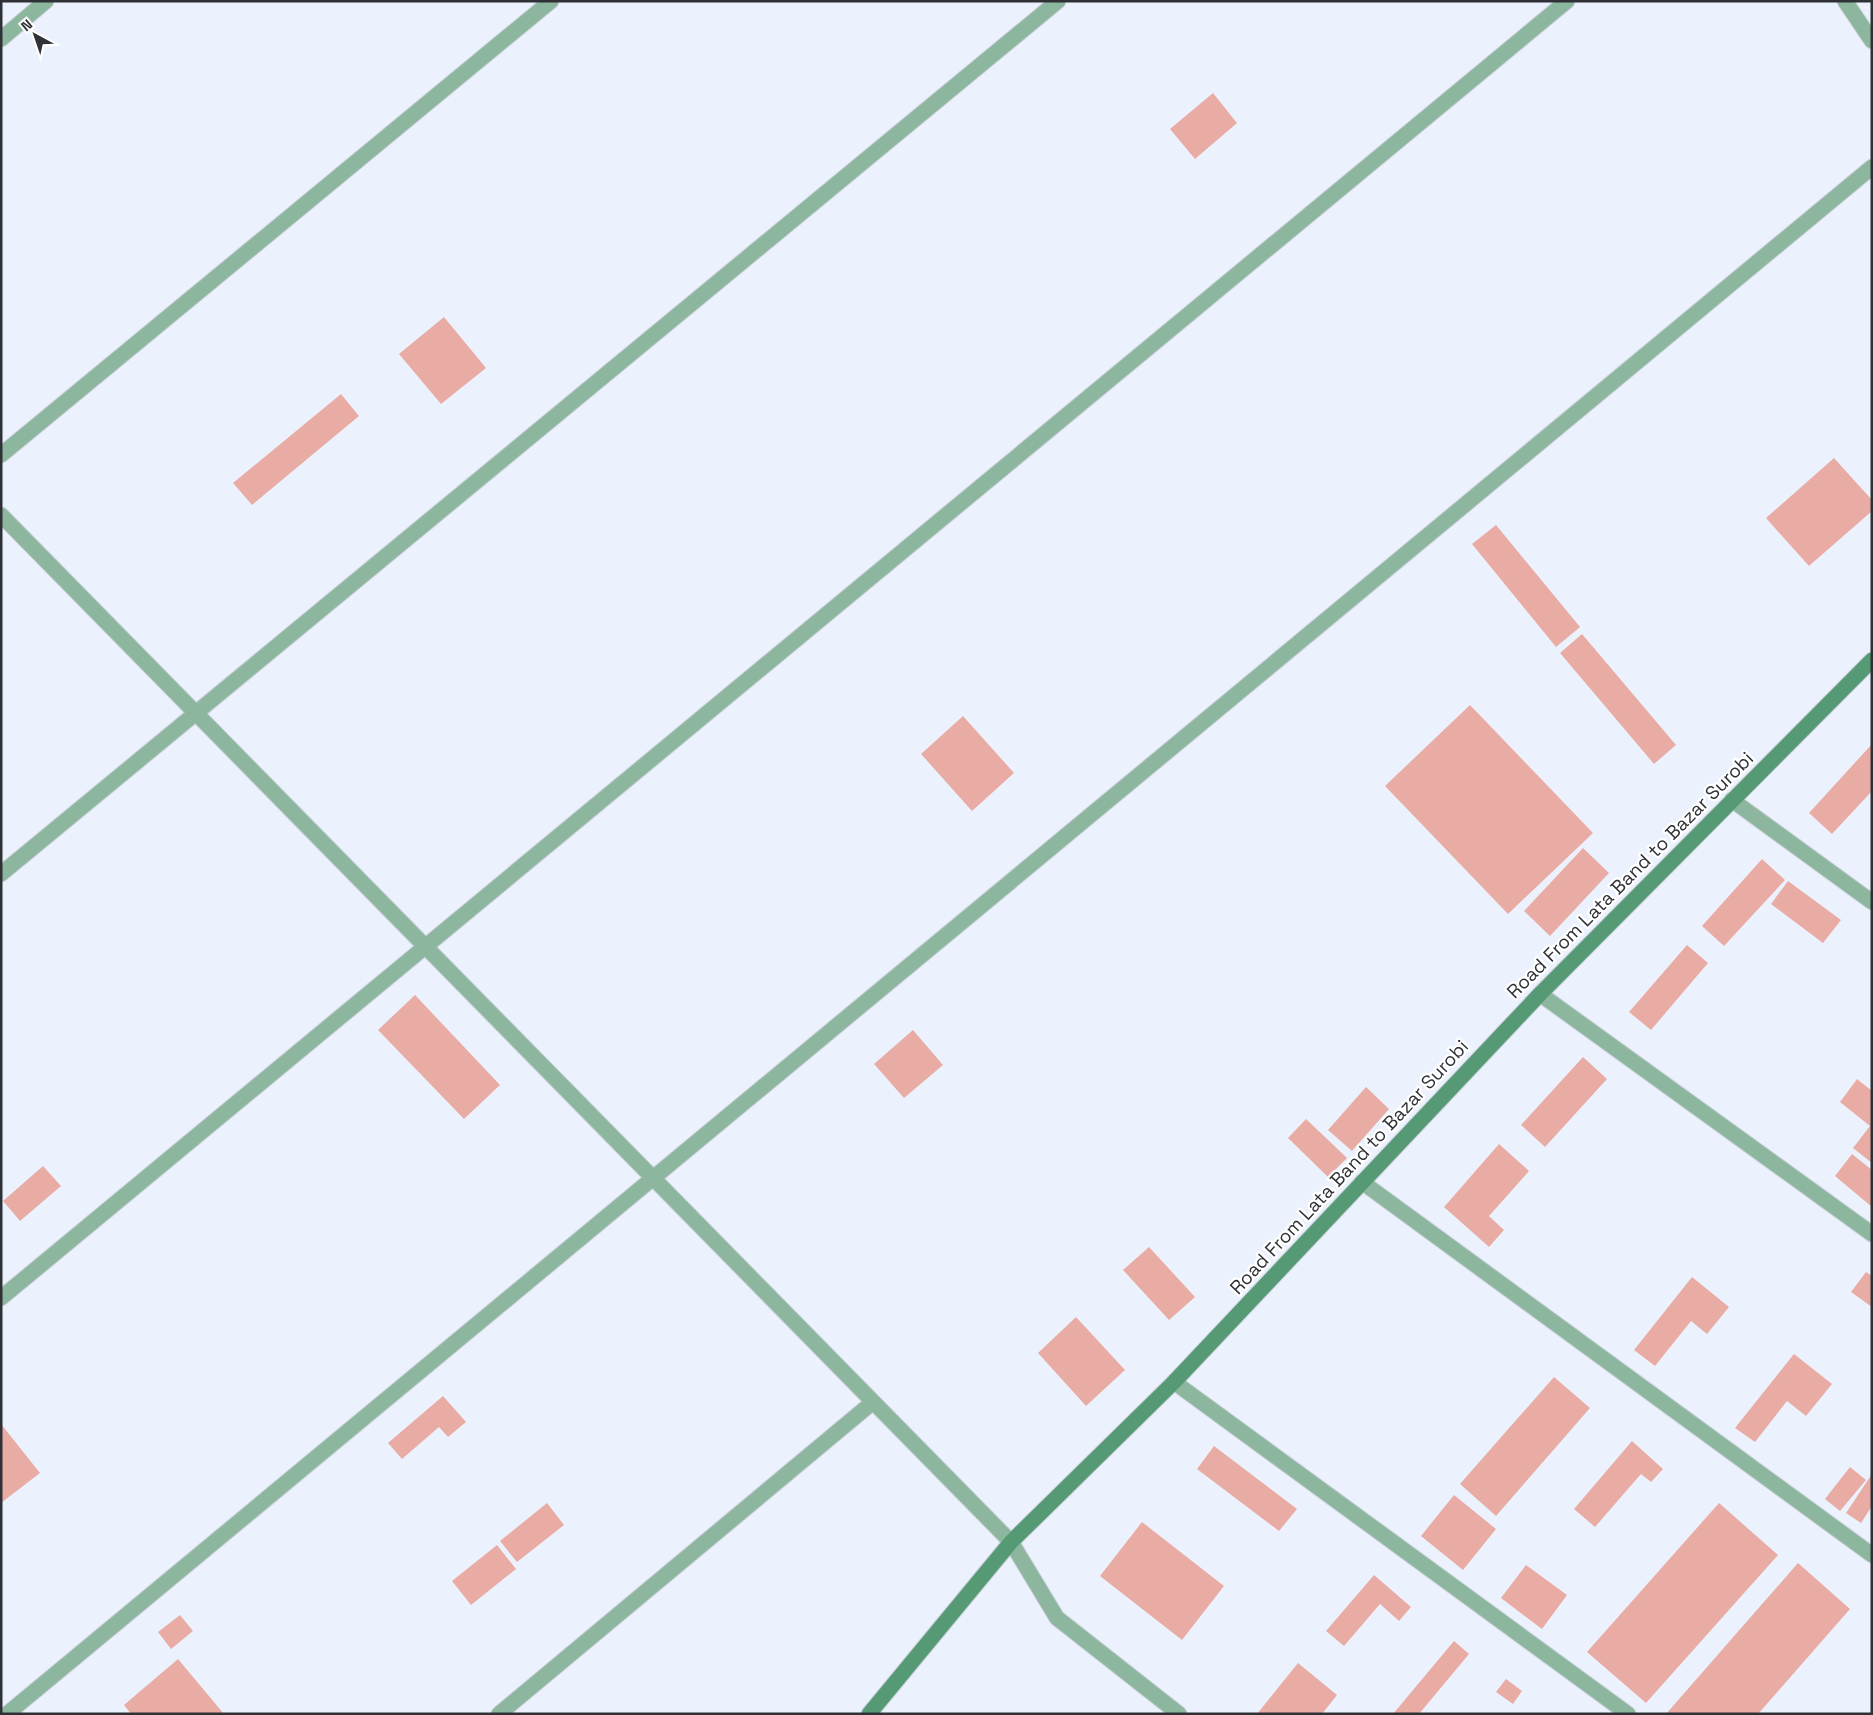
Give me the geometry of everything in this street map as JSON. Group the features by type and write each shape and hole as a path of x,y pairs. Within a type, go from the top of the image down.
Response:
{"main road":[{"name":"Road From Lata Band to Bazar Surobi","path":"870,1714 1010,1542 1174,1382 1540,994 1872,660"}],"street":[{"path":"1,39 46,1"},
{"path":"1,454 551,1"},
{"path":"1,874 1058,1"},
{"path":"1,1298 1567,1"},
{"path":"1845,1 1872,40"},
{"path":"7,1714 1872,167"},
{"path":"1,515 1010,1542 1057,1618 1178,1714"},
{"path":"1732,800 1872,902"},
{"path":"1540,994 1872,1234"},
{"path":"1362,1182 1872,1555"},
{"path":"1174,1382 1628,1714"},
{"path":"498,1714 873,1402"}],"building":[{"path":"1213,93 1237,123 1195,159 1170,129"},
{"path":"444,317 486,368 441,404 399,354"},
{"path":"341,394 359,416 252,505 233,483"},
{"path":"1834,458 1872,500 1872,511 1809,566 1766,518"},
{"path":"1496,525 1580,627 1556,647 1472,544"},
{"path":"1582,634 1676,745 1654,764 1560,653"},
{"path":"1470,705 1593,833 1508,914 1385,786"},
{"path":"963,716 1014,773 972,811 921,754"},
{"path":"1872,744 1872,791 1832,834 1809,813"},
{"path":"1583,848 1609,873 1550,936 1524,911"},
{"path":"1762,859 1785,880 1724,946 1702,926"},
{"path":"1788,881 1841,920 1823,943 1771,904"},
{"path":"1687,945 1708,963 1651,1030 1629,1012"},
{"path":"415,995 500,1085 464,1119 378,1030"},
{"path":"913,1030 943,1065 904,1098 874,1064"},
{"path":"1583,1057 1607,1079 1545,1147 1521,1125"},
{"path":"1857,1079 1872,1091 1872,1163 1853,1148 1870,1126 1840,1102"},
{"path":"1366,1087 1389,1109 1352,1151 1328,1130"},
{"path":"1306,1119 1347,1158 1328,1177 1288,1138"},
{"path":"1499,1144 1529,1171 1489,1216 1504,1230 1489,1247 1444,1207"},
{"path":"1852,1154 1872,1170 1872,1207 1835,1176"},
{"path":"43,1166 61,1186 20,1221 3,1201"},
{"path":"1149,1247 1195,1297 1169,1320 1123,1270"},
{"path":"1866,1272 1872,1276 1872,1307 1851,1292"},
{"path":"1692,1277 1729,1307 1707,1334 1691,1321 1655,1366 1634,1350"},
{"path":"1076,1317 1125,1370 1086,1406 1038,1353"},
{"path":"1794,1354 1832,1384 1806,1416 1787,1401 1755,1442 1735,1428"},
{"path":"1554,1377 1590,1408 1496,1516 1460,1484"},
{"path":"443,1396 466,1422 448,1437 439,1427 402,1459 388,1443"},
{"path":"1,1424 40,1473 1,1503"},
{"path":"1632,1441 1663,1469 1651,1482 1641,1474 1595,1527 1574,1509"},
{"path":"1214,1446 1297,1509 1279,1531 1197,1469"},
{"path":"1850,1467 1866,1480 1840,1511 1825,1499"},
{"path":"1872,1474 1872,1506 1861,1523 1846,1513"},
{"path":"1454,1495 1496,1529 1463,1570 1421,1536"},
{"path":"547,1503 564,1525 517,1562 500,1541"},
{"path":"1719,1503 1778,1555 1646,1703 1587,1652"},
{"path":"1142,1522 1224,1586 1182,1640 1100,1576"},
{"path":"497,1545 516,1569 471,1605 452,1581"},
{"path":"1798,1563 1850,1609 1758,1714 1666,1714"},
{"path":"1526,1565 1567,1595 1542,1629 1501,1598"},
{"path":"1374,1575 1411,1607 1399,1621 1380,1604 1344,1646 1326,1631"},
{"path":"180,1615 193,1631 171,1649 158,1632"},
{"path":"1454,1641 1469,1654 1419,1714 1393,1714"},
{"path":"178,1659 224,1714 131,1714 124,1705"},
{"path":"1298,1663 1337,1695 1322,1714 1257,1714"},
{"path":"1506,1679 1522,1691 1513,1704 1496,1692"}]}
